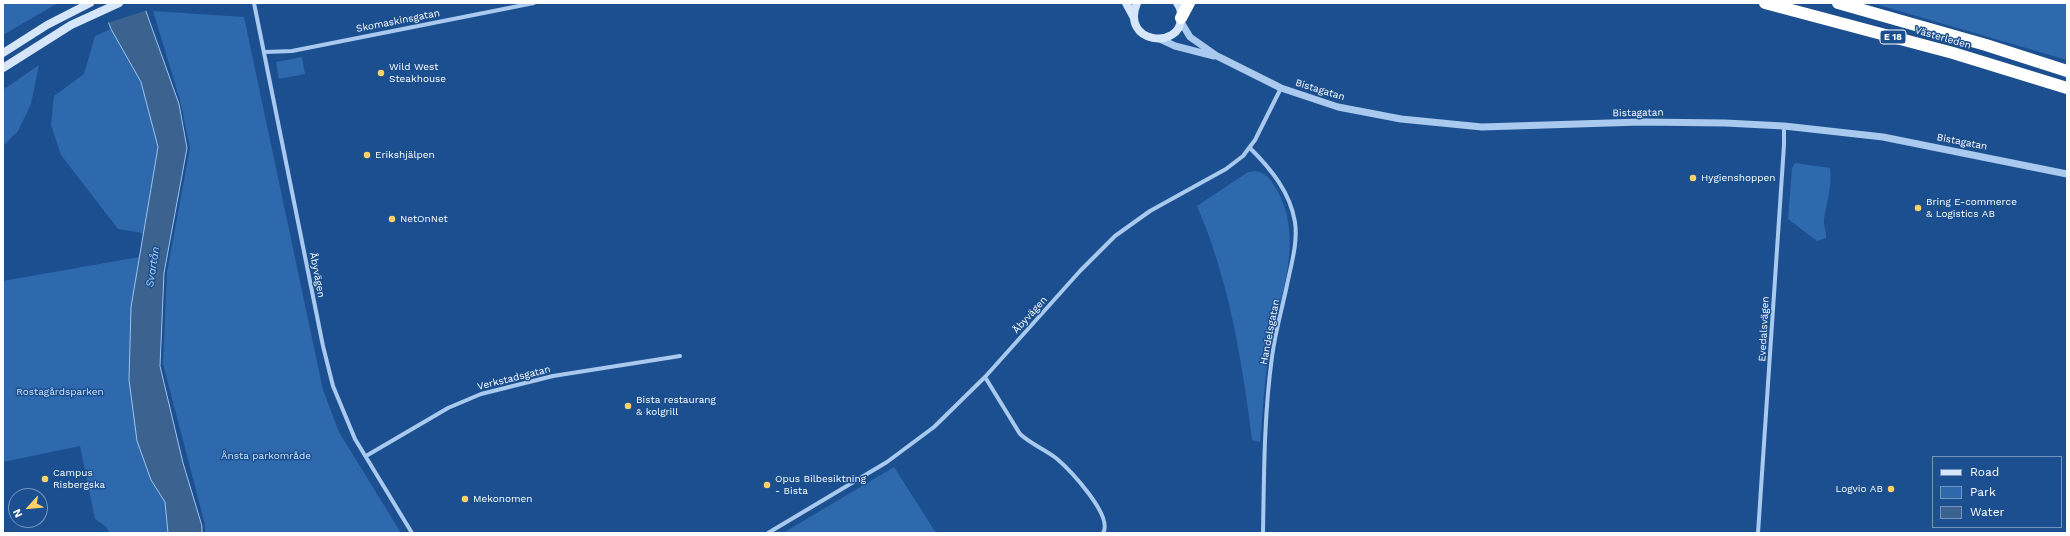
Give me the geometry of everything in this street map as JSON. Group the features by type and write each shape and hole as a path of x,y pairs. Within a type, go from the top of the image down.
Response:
{"highway":[{"path":"1181,20 1188,3"},
{"name":"Västerleden","path":"1765,3 1953,53 2067,88"},
{"name":"Västerleden","path":"1838,3 1986,45 2067,71"}],"main road":[{"path":"3,53 47,25 90,3"},
{"path":"3,68 71,25 96,12 119,3"},
{"path":"1126,3 1134,18"},
{"path":"1137,3 1133,12 1136,26 1144,35 1152,39 1160,39 1174,33 1181,20 1181,11 1177,3"}],"street":[{"name":"Åbyvägen","path":"254,3 328,371 344,415 366,456 412,533"},
{"name":"Skomaskinsgatan","path":"265,52 292,51 534,3"},
{"name":"Bistagatan","path":"1181,20 1190,36 1217,56 1281,88 1312,100 1361,112 1447,125 1503,128 1641,122 1694,122 1784,126 1883,137 2067,174"},
{"name":"Bistagatan","path":"1160,39 1193,51 1217,56"},
{"name":"Åbyvägen","path":"768,533 899,454 934,427 985,377 1101,249 1132,222 1236,162 1250,148 1281,88"},
{"name":"Evedalsvägen","path":"1758,533 1784,145 1784,126"},
{"name":"Handelsgatan","path":"1250,148 1268,166 1279,182 1292,210 1296,232 1292,264 1272,356 1266,410 1263,533"},
{"name":"Verkstadsgatan","path":"366,456 448,408 481,394 553,376 680,356"},
{"path":"985,377 1020,434 1028,441 1055,458 1081,483 1105,521 1106,529 1103,533"}],"green space":[{"path":"3,3 58,3 3,35"},
{"path":"1872,3 2067,3 2067,60"},
{"name":"Ånsta parkområde","path":"153,11 244,17 323,390 339,432 401,533 205,533 205,525 163,364 167,272 190,148 180,100"},
{"path":"111,29 141,82 158,147 143,233 118,229 61,155 51,125 54,96 84,74 95,36"},
{"path":"302,57 305,74 279,79 276,62"},
{"path":"39,65 31,104 18,131 3,146 3,90"},
{"path":"1795,163 1830,168 1830,188 1824,221 1826,238 1817,241 1788,219 1792,168"},
{"path":"1256,171 1264,174 1271,180 1277,190 1285,210 1289,230 1290,250 1283,292 1267,364 1260,442 1252,440 1239,350 1226,291 1218,263 1197,206 1248,172"},
{"name":"Rostagårdsparken","path":"139,257 131,307 129,380 151,480 165,502 168,533 110,533 105,526 95,519 80,446 3,462 3,281"},
{"path":"894,467 936,533 783,533"}],"water":[{"name":"Svartån","path":"102,3 143,3 179,104 187,148 164,273 160,366 183,463 202,526 202,533 168,533 165,502 151,480 137,441 129,380 131,307 158,147 141,82 111,29"}],"pier":[{"path":"100,3 146,3 148,10 107,23"}],"place":[{"name":"Wild West Steakhouse","path":"381,73"},
{"name":"Erikshjälpen","path":"367,155"},
{"name":"Hygienshoppen","path":"1693,178"},
{"name":"Bring E-commerce & Logistics AB","path":"1918,208"},
{"name":"NetOnNet","path":"392,219"},
{"name":"Bista restaurang & kolgrill","path":"628,406"},
{"name":"Campus Risbergska","path":"45,479"},
{"name":"Opus Bilbesiktning - Bista","path":"767,485"},
{"name":"Logvio AB","path":"1891,489"},
{"name":"Mekonomen","path":"465,499"}]}
